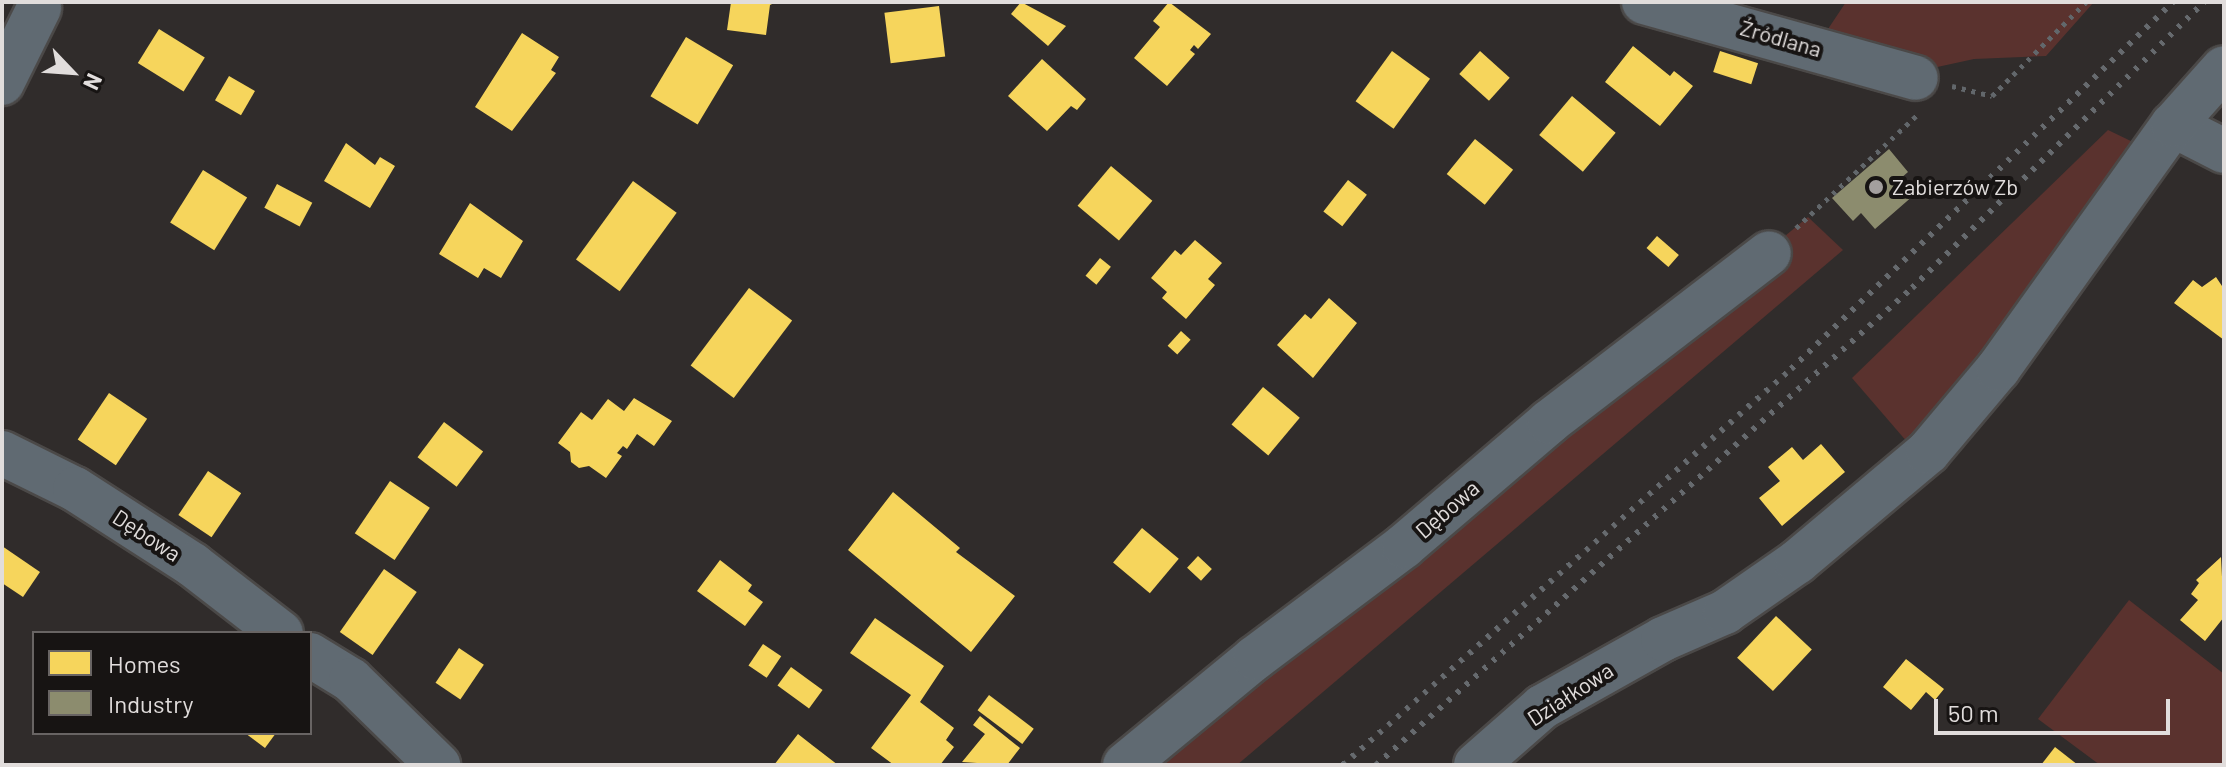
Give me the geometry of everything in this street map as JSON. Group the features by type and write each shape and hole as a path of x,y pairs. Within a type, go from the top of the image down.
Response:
{"street":[{"name":"Źródlana","path":"1644,2 1916,78"},
{"path":"2,83 39,8"},
{"name":"Działkowa","path":"1476,765 1542,707 1629,657 1725,612 1797,562 1928,452 1998,369 2173,125 2224,68"},
{"path":"2173,125 2224,151"},
{"name":"Dębowa","path":"1125,765 1255,658 1404,546 1549,422 1769,253"},
{"name":"Dębowa","path":"2,453 75,489 193,565 278,631"},
{"path":"312,656 351,680 438,765"}],"path":[{"path":"1769,253 1917,117 1916,78 1992,96 2086,2"}],"shaded area":[{"path":"1846,2 2094,2 2046,56 1974,59 1919,71 1820,41"},
{"path":"2108,130 2135,143 1970,377 1908,443 1852,378"},
{"path":"1808,217 1843,250 1237,765 1143,765"},
{"path":"2129,600 2224,674 2224,765 2100,765 2038,719"}],"building: Homes":[{"path":"731,2 776,2 770,5 766,35 727,30"},
{"path":"1021,2 1066,26 1048,46 1011,14"},
{"path":"1169,2 1211,34 1198,49 1194,45 1190,50 1195,54 1167,86 1134,58 1160,27 1153,21"},
{"path":"939,6 945,57 891,63 884,13"},
{"path":"159,29 205,58 184,92 138,63"},
{"path":"522,33 559,57 551,70 556,73 512,131 475,107"},
{"path":"686,37 733,65 698,124 650,96"},
{"path":"1633,46 1670,76 1674,71 1693,86 1660,126 1605,82"},
{"path":"1392,51 1430,79 1394,129 1356,101"},
{"path":"1480,51 1510,78 1489,101 1459,74"},
{"path":"1720,51 1758,63 1751,84 1713,72"},
{"path":"1042,59 1086,99 1077,110 1071,106 1047,131 1008,96"},
{"path":"229,76 255,91 241,115 215,100"},
{"path":"1572,96 1616,133 1583,172 1539,135"},
{"path":"1475,139 1513,170 1485,205 1447,174"},
{"path":"346,143 375,165 380,157 395,166 370,208 324,181"},
{"path":"1111,166 1152,201 1119,241 1078,206"},
{"path":"203,170 247,198 214,250 170,223"},
{"path":"1348,180 1367,195 1342,226 1323,212"},
{"path":"633,181 677,213 620,291 576,259"},
{"path":"277,184 312,203 300,227 264,208"},
{"path":"470,203 523,241 501,278 484,268 478,278 439,254"},
{"path":"1657,236 1679,255 1668,267 1647,248"},
{"path":"1195,240 1222,263 1208,279 1215,285 1186,319 1162,298 1167,292 1151,278 1175,250 1181,255"},
{"path":"1100,258 1111,267 1096,285 1086,276"},
{"path":"2216,277 2224,289 2224,340 2174,303 2193,280 2202,287"},
{"path":"749,288 792,320 734,398 691,365"},
{"path":"1329,298 1357,323 1313,378 1277,345 1305,314 1311,319"},
{"path":"1181,331 1191,340 1177,355 1168,346"},
{"path":"1263,387 1300,418 1268,455 1232,425"},
{"path":"109,393 147,419 116,465 78,439"},
{"path":"634,398 672,421 654,446 637,434 627,449 623,446 617,453 622,456 606,478 589,466 579,468 571,462 570,452 558,443 581,412 592,420 608,399 624,411"},
{"path":"444,422 483,451 457,487 418,457"},
{"path":"1821,444 1845,472 1782,526 1759,498 1780,481 1768,467 1792,447 1803,460"},
{"path":"208,471 241,493 212,537 178,515"},
{"path":"390,481 430,508 395,560 355,533"},
{"path":"893,492 960,548 956,552 1015,596 971,652 848,550"},
{"path":"1142,528 1179,559 1150,593 1113,562"},
{"path":"2,546 40,572 23,597 2,583"},
{"path":"1198,556 1212,569 1201,581 1187,568"},
{"path":"2221,557 2224,617 2205,641 2180,620 2198,600 2191,594 2199,583 2196,580"},
{"path":"720,560 752,585 748,591 763,602 745,626 697,591"},
{"path":"384,569 417,592 373,655 340,632"},
{"path":"1776,616 1812,649 1773,691 1737,658"},
{"path":"875,618 944,666 920,702 954,728 946,740 954,747 940,765 894,765 871,748 911,695 850,653"},
{"path":"763,644 781,656 767,678 748,666"},
{"path":"459,648 484,665 460,700 436,683"},
{"path":"1906,659 1944,689 1935,700 1926,692 1911,710 1883,687"},
{"path":"791,667 823,690 809,709 777,686"},
{"path":"989,695 1034,729 1022,744 978,710"},
{"path":"980,716 1020,748 1007,765 962,762 985,734 973,725"},
{"path":"798,734 812,745 838,765 774,765"},
{"path":"248,735 275,735 265,748"},
{"path":"2055,747 2078,765 2041,765"}],"building: Industry":[{"name":"Zabierzów Zb","path":"1889,149 1908,172 1900,179 1914,195 1875,229 1861,213 1853,221 1832,198"}],"railway":[{"path":"1343,765 1791,369 2173,2"},
{"path":"1376,765 1912,288 2204,2"}],"place":[{"name":"Zabierzów Zb","path":"1876,187"}]}
